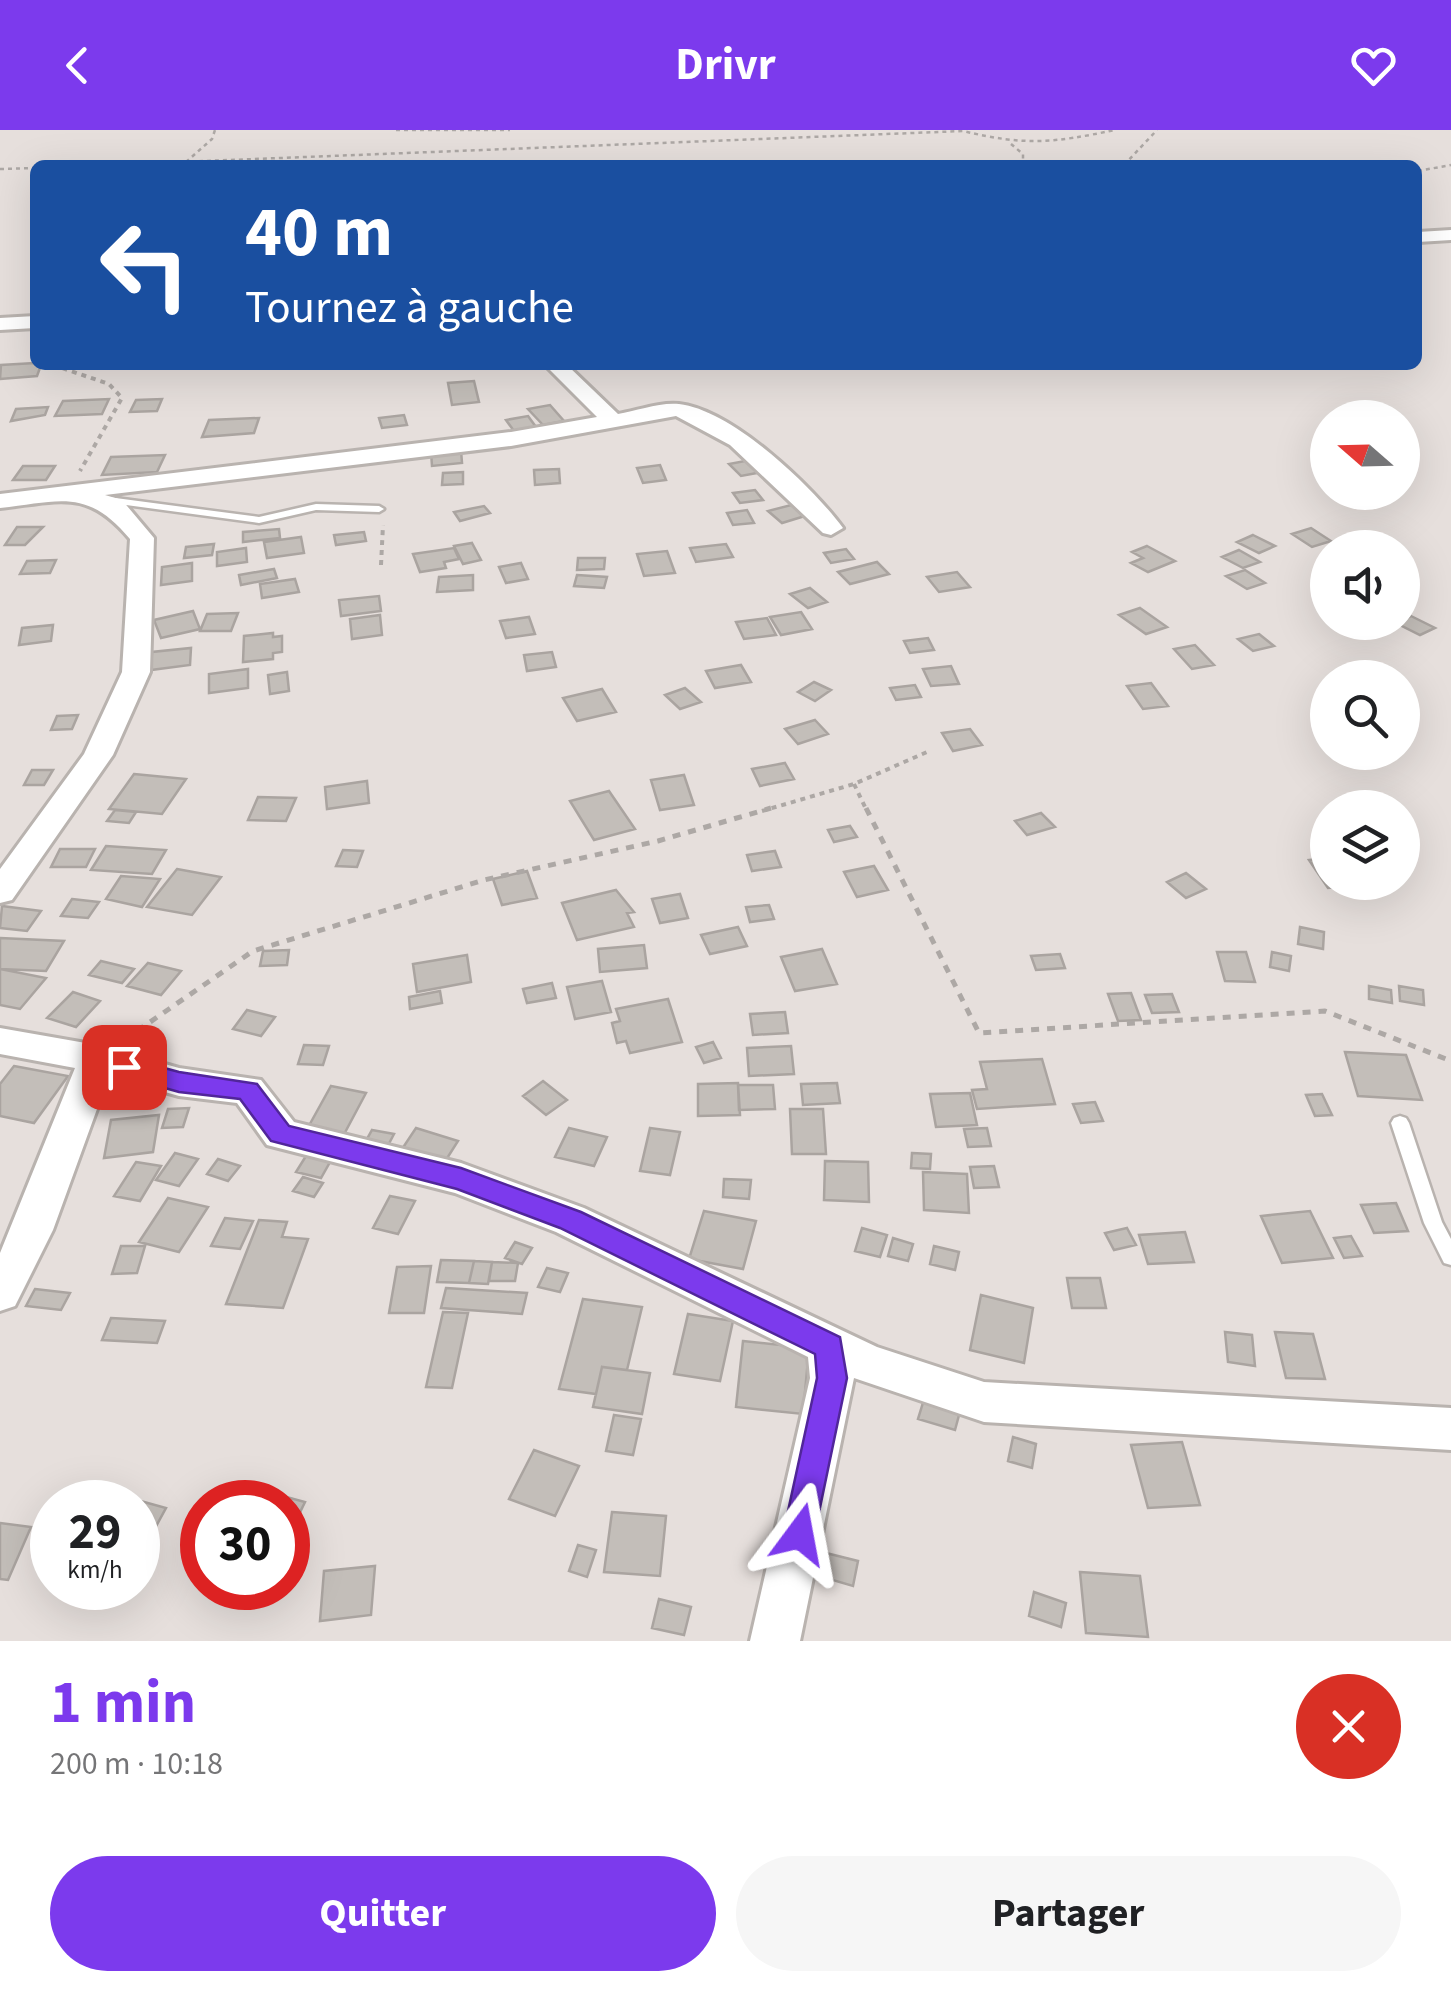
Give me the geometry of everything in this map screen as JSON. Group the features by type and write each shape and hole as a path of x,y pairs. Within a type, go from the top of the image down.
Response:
{"street":[{"path":"1422,237 1451,235"},
{"path":"0,324 30,322"},
{"path":"560,370 612,420"},
{"path":"0,501 81,496 511,439 676,410 708,417 831,528"},
{"path":"0,892 98,755 136,672 142,538 114,505 81,496"},
{"path":"0,1041 97,1059 179,1082 248,1090 280,1134 461,1179 570,1220 867,1364 984,1402 1451,1429"},
{"path":"0,1293 33,1230 97,1059"},
{"path":"775,1641 832,1378 829,1346"}],"lane":[{"path":"81,496 259,520 316,507 378,508"},
{"path":"1400,1124 1433,1223 1451,1257"}],"path":[{"path":"189,160 212,139 215,130"},
{"path":"396,130 510,130"},
{"path":"257,160 962,130 1009,142 1067,142 1115,130"},
{"path":"1129,160 1157,130"},
{"path":"1009,142 1023,154 1023,160"},
{"path":"1422,170 1451,165"},
{"path":"0,169 30,168"},
{"path":"68,370 109,384 122,398 81,496"},
{"path":"97,1059 254,951 484,880 658,840 854,784 926,752"},
{"path":"854,784 979,1034 1325,1011 1451,1061"}],"building":[{"path":"30,363 30,370 39,370 37,376 0,379 1,365"},
{"path":"474,381 479,402 452,405 448,383"},
{"path":"109,399 102,414 55,416 63,401"},
{"path":"162,399 157,411 130,412 136,400"},
{"path":"550,405 564,421 543,425 528,409"},
{"path":"48,407 45,415 11,421 16,409"},
{"path":"404,415 407,425 382,428 379,418"},
{"path":"528,416 536,427 514,431 506,420"},
{"path":"259,418 254,433 202,437 209,420"},
{"path":"461,450 462,463 432,466 431,452"},
{"path":"165,455 157,472 102,475 111,457"},
{"path":"750,460 762,472 741,476 729,464"},
{"path":"660,465 666,480 643,483 637,468"},
{"path":"23,466 55,466 46,480 13,480"},
{"path":"559,469 560,483 535,485 534,470"},
{"path":"463,472 463,484 442,485 443,473"},
{"path":"755,490 763,500 740,503 733,493"},
{"path":"791,505 805,516 782,523 768,511"},
{"path":"484,506 490,513 460,521 454,512"},
{"path":"747,510 754,523 733,525 727,513"},
{"path":"17,527 43,527 25,545 5,545"},
{"path":"1311,528 1314,530 1310,530 1310,546 1292,534"},
{"path":"279,529 280,538 243,542 243,532"},
{"path":"364,532 366,541 336,545 334,535"},
{"path":"1253,535 1275,546 1259,553 1237,542"},
{"path":"301,537 304,553 267,558 264,542"},
{"path":"472,543 481,560 463,564 454,546"},
{"path":"214,544 212,555 184,558 186,547"},
{"path":"726,544 733,557 696,562 690,548"},
{"path":"1147,546 1175,561 1148,572 1131,563 1143,558 1132,552"},
{"path":"246,548 247,562 217,566 217,552"},
{"path":"454,548 459,559 444,562 446,568 420,572 413,554"},
{"path":"846,549 854,559 831,563 824,553"},
{"path":"1239,550 1260,562 1243,568 1222,557"},
{"path":"667,551 675,573 644,576 637,554"},
{"path":"578,558 605,558 604,569 577,570"},
{"path":"56,560 50,573 20,574 27,561"},
{"path":"877,562 889,574 850,584 838,572"},
{"path":"192,563 192,581 161,585 162,567"},
{"path":"521,563 528,579 506,583 499,567"},
{"path":"274,569 277,578 241,585 239,575"},
{"path":"1245,570 1265,583 1247,589 1226,576"},
{"path":"957,572 970,587 939,592 927,577"},
{"path":"473,575 473,590 437,592 439,577"},
{"path":"577,575 607,577 604,588 574,586"},
{"path":"295,579 299,592 262,598 260,584"},
{"path":"810,588 827,602 808,608 790,594"},
{"path":"379,596 381,611 341,616 339,600"},
{"path":"1140,608 1167,627 1146,634 1119,615"},
{"path":"193,611 200,629 161,638 154,620"},
{"path":"801,612 812,629 781,635 770,617"},
{"path":"238,613 231,631 200,631 207,614"},
{"path":"380,615 382,635 352,639 350,619"},
{"path":"529,617 535,634 506,638 500,621"},
{"path":"767,618 776,635 744,639 736,622"},
{"path":"1420,620 1435,628 1420,635"},
{"path":"53,625 51,641 19,645 22,628"},
{"path":"273,633 273,637 282,636 282,652 273,653 273,659 243,662 244,636"},
{"path":"1259,634 1274,646 1253,651 1238,639"},
{"path":"928,638 934,650 910,653 904,641"},
{"path":"1195,645 1214,665 1192,669 1174,649"},
{"path":"191,648 190,665 151,670 152,652"},
{"path":"552,652 556,667 527,671 524,655"},
{"path":"741,665 751,682 715,688 706,671"},
{"path":"951,666 959,684 931,686 923,669"},
{"path":"248,669 248,688 209,693 209,674"},
{"path":"287,672 289,691 270,694 268,675"},
{"path":"814,682 831,690 815,701 798,692"},
{"path":"1151,683 1168,706 1143,709 1127,686"},
{"path":"915,685 921,697 896,700 890,688"},
{"path":"685,688 701,702 680,709 665,695"},
{"path":"602,689 616,712 577,721 563,698"},
{"path":"78,715 72,729 51,730 57,716"},
{"path":"815,720 828,734 798,744 785,729"},
{"path":"970,729 982,745 953,751 942,733"},
{"path":"785,763 794,779 760,786 752,769"},
{"path":"32,770 53,770 44,785 24,785"},
{"path":"134,774 186,779 162,814 109,809"},
{"path":"684,775 694,805 660,810 651,780"},
{"path":"367,781 369,803 327,809 325,787"},
{"path":"609,791 635,829 594,840 570,801"},
{"path":"258,797 296,798 286,821 248,820"},
{"path":"115,810 136,812 129,823 107,821"},
{"path":"1041,813 1055,827 1027,835 1015,821"},
{"path":"850,826 857,837 834,842 828,830"},
{"path":"106,846 166,850 152,874 91,870"},
{"path":"60,849 95,849 86,867 51,867"},
{"path":"343,850 363,851 357,867 336,866"},
{"path":"775,851 781,867 752,871 747,855"},
{"path":"874,866 888,890 857,897 844,872"},
{"path":"177,869 221,877 192,915 147,907"},
{"path":"527,871 537,898 502,905 493,879"},
{"path":"1186,873 1206,889 1186,898 1167,882"},
{"path":"121,876 160,879 142,907 106,899"},
{"path":"616,890 634,912 627,913 634,927 577,940 562,903"},
{"path":"680,894 688,918 660,923 652,899"},
{"path":"72,899 99,902 88,918 61,916"},
{"path":"769,905 774,919 750,922 746,907"},
{"path":"2,906 41,911 27,931 0,928"},
{"path":"738,927 747,946 710,954 701,935"},
{"path":"1300,927 1324,932 1323,949 1298,944"},
{"path":"0,938 64,941 46,971 0,969"},
{"path":"644,945 647,968 600,972 598,949"},
{"path":"822,949 837,984 795,991 781,957"},
{"path":"289,950 287,965 260,966 263,951"},
{"path":"1217,952 1246,952 1255,982 1225,981"},
{"path":"1272,952 1291,956 1289,971 1270,967"},
{"path":"1060,954 1065,968 1036,970 1031,956"},
{"path":"467,955 471,982 417,992 413,964"},
{"path":"101,961 134,969 122,983 89,975"},
{"path":"148,963 181,971 161,995 127,986"},
{"path":"0,969 46,978 20,1009 0,1005"},
{"path":"602,981 611,1012 575,1019 567,987"},
{"path":"552,983 556,998 527,1003 523,989"},
{"path":"1369,986 1391,990 1392,1003 1369,999"},
{"path":"1399,986 1423,990 1424,1005 1400,1001"},
{"path":"440,991 442,1003 410,1009 409,997"},
{"path":"73,992 100,1001 76,1027 47,1018"},
{"path":"1131,993 1141,1020 1118,1021 1108,994"},
{"path":"1172,994 1179,1012 1152,1013 1145,995"},
{"path":"668,999 682,1042 630,1053 626,1041 617,1043 612,1023 620,1021 616,1009"},
{"path":"247,1010 275,1017 261,1036 233,1029"},
{"path":"785,1012 788,1033 753,1035 750,1014"},
{"path":"713,1042 721,1058 704,1063 696,1047"},
{"path":"304,1045 329,1046 323,1065 298,1064"},
{"path":"791,1046 794,1074 749,1076 747,1048"},
{"path":"1345,1052 1406,1055 1422,1100 1358,1096"},
{"path":"1042,1059 1055,1104 977,1109 972,1090 987,1089 980,1062"},
{"path":"14,1066 68,1076 34,1123 0,1116 0,1084"},
{"path":"543,1081 567,1100 546,1115 523,1096"},
{"path":"738,1083 740,1115 698,1116 698,1084"},
{"path":"837,1083 840,1103 803,1105 801,1084"},
{"path":"738,1085 773,1085 775,1109 739,1110"},
{"path":"331,1086 366,1093 342,1138 306,1131"},
{"path":"970,1093 977,1125 936,1127 930,1094"},
{"path":"1322,1094 1332,1115 1315,1116 1306,1095"},
{"path":"1095,1102 1103,1121 1081,1123 1073,1104"},
{"path":"189,1108 183,1127 162,1128 168,1109"},
{"path":"790,1109 823,1109 826,1154 792,1154"},
{"path":"159,1115 153,1152 104,1158 111,1120"},
{"path":"416,1128 458,1141 439,1171 396,1158"},
{"path":"569,1128 607,1137 594,1166 555,1157"},
{"path":"650,1128 680,1132 670,1175 640,1171"},
{"path":"987,1128 991,1146 968,1147 964,1129"},
{"path":"372,1130 394,1134 384,1153 362,1148"},
{"path":"175,1153 198,1159 179,1186 156,1180"},
{"path":"912,1153 931,1154 930,1169 911,1168"},
{"path":"306,1156 330,1162 321,1178 296,1172"},
{"path":"218,1159 240,1166 228,1181 207,1174"},
{"path":"825,1161 868,1162 869,1202 824,1200"},
{"path":"136,1162 161,1166 140,1201 114,1196"},
{"path":"994,1166 999,1187 974,1188 970,1167"},
{"path":"923,1172 967,1174 969,1213 924,1210"},
{"path":"303,1177 323,1183 314,1197 293,1191"},
{"path":"724,1179 751,1180 749,1199 723,1197"},
{"path":"390,1196 415,1201 398,1234 373,1228"},
{"path":"168,1198 208,1207 179,1252 139,1242"},
{"path":"1396,1203 1408,1231 1374,1233 1361,1205"},
{"path":"704,1211 756,1221 743,1269 689,1259"},
{"path":"1310,1211 1333,1258 1282,1263 1261,1216"},
{"path":"225,1218 253,1221 240,1249 211,1246"},
{"path":"259,1220 287,1222 282,1237 308,1239 283,1308 226,1304"},
{"path":"862,1228 887,1235 880,1257 855,1251"},
{"path":"1127,1228 1136,1245 1114,1250 1105,1233"},
{"path":"1185,1232 1194,1262 1148,1264 1139,1235"},
{"path":"1351,1236 1362,1256 1344,1258 1334,1238"},
{"path":"893,1238 913,1244 908,1261 888,1256"},
{"path":"515,1242 532,1248 522,1264 505,1258"},
{"path":"121,1246 145,1246 137,1273 112,1274"},
{"path":"934,1246 959,1252 955,1270 930,1264"},
{"path":"441,1260 474,1261 469,1283 437,1282"},
{"path":"474,1261 492,1262 488,1284 469,1283"},
{"path":"492,1262 518,1263 515,1281 489,1281"},
{"path":"431,1266 424,1313 389,1313 397,1267"},
{"path":"547,1268 568,1273 560,1292 538,1287"},
{"path":"1067,1278 1100,1278 1106,1308 1072,1308"},
{"path":"446,1288 527,1293 522,1314 441,1308"},
{"path":"35,1289 70,1293 61,1310 26,1306"},
{"path":"981,1295 1033,1308 1024,1363 970,1350"},
{"path":"583,1299 642,1307 627,1370 602,1367 596,1394 559,1389"},
{"path":"443,1312 468,1313 452,1388 426,1387"},
{"path":"688,1314 733,1321 720,1381 674,1374"},
{"path":"111,1318 165,1321 157,1343 102,1340"},
{"path":"1225,1332 1252,1335 1255,1366 1228,1362"},
{"path":"1275,1332 1313,1334 1325,1379 1286,1378"},
{"path":"743,1341 809,1348 803,1414 736,1407"},
{"path":"602,1367 650,1373 642,1414 593,1407"},
{"path":"926,1393 962,1404 955,1430 918,1419"},
{"path":"614,1415 641,1419 633,1455 606,1451"},
{"path":"1013,1437 1036,1444 1032,1468 1008,1461"},
{"path":"1182,1442 1200,1505 1148,1508 1131,1445"},
{"path":"534,1450 579,1466 555,1516 509,1499"},
{"path":"612,1512 666,1516 660,1576 604,1572"},
{"path":"0,1523 30,1527 8,1580 0,1579"},
{"path":"578,1545 596,1550 587,1577 569,1571"},
{"path":"818,1551 858,1561 853,1586 812,1574"},
{"path":"375,1566 371,1615 320,1621 324,1571"},
{"path":"1080,1572 1140,1576 1148,1637 1086,1633"},
{"path":"1034,1592 1066,1603 1061,1627 1029,1616"},
{"path":"659,1599 691,1607 684,1635 652,1628"}],"route":[{"path":"124,1067 179,1082 248,1090 280,1134 461,1179 570,1220 808,1332 829,1346 832,1378 800,1534"}]}
